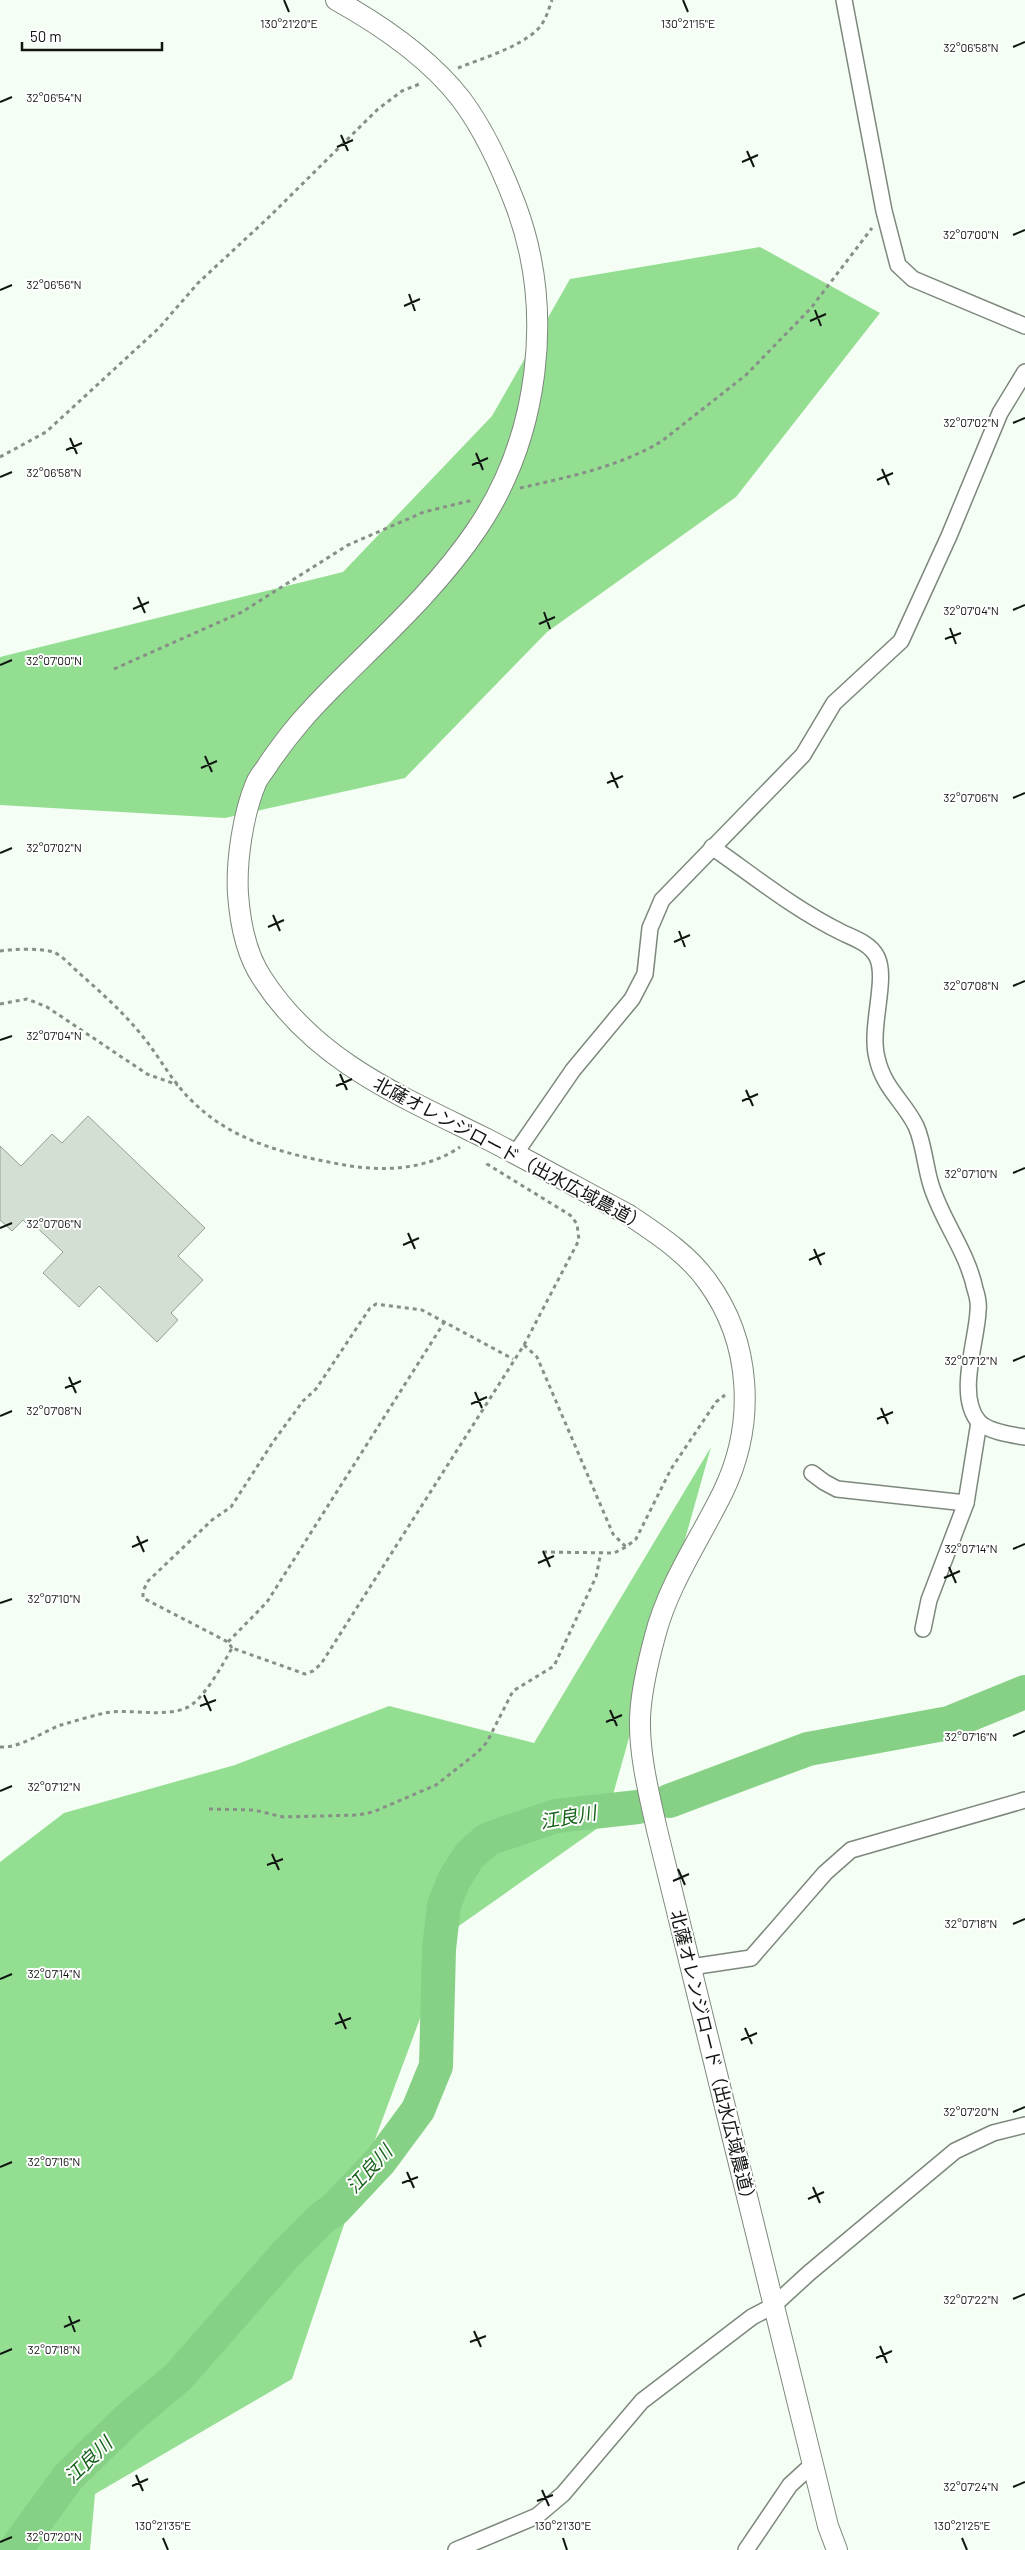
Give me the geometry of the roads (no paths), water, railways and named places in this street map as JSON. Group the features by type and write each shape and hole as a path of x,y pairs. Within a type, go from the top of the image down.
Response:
{"street":[{"name":"北薩オレンジロード（出水広域農道）","path":"336,0 382,28 440,76 462,101 504,173 521,220 531,257 538,341 528,410 514,456 497,494 477,529 441,576 407,613 293,727 256,782 245,823 237,876 240,922 260,976 305,1033 363,1075 629,1215 668,1242 706,1279 718,1299 740,1348 745,1379 745,1410 734,1464 724,1490 675,1584 655,1634 645,1679 640,1718 649,1792 773,2306 837,2550"},
{"path":"844,0 884,211 898,265 913,279 1025,326"},
{"path":"515,1154 574,1070 632,999 645,974 650,928 662,900 712,846 802,755 834,703 901,641 949,536 1000,413 1025,372"},
{"path":"712,846 811,917 863,943 878,958 880,984 874,1024 876,1056 882,1078 916,1127 931,1185 942,1213 968,1265 975,1288 979,1309 969,1368 969,1387 972,1406 979,1422 966,1502 929,1600 923,1629"},
{"path":"979,1422 994,1430 1025,1437"},
{"path":"812,1473 837,1489 966,1502"},
{"path":"691,1967 750,1958 825,1873 851,1850 1025,1800"},
{"path":"456,2550 523,2524 543,2512 563,2494 642,2400 752,2317 773,2306 809,2273 955,2151 993,2134 1025,2125"},
{"path":"746,2550 790,2485 813,2464"}],"waterway":[{"name":"江良川","path":"669,1801 808,1749 949,1723 1025,1692"},
{"name":"江良川","path":"15,2550 69,2476 127,2420 179,2376 286,2254 322,2218 335,2209 381,2160 418,2110 436,2066 439,1949 444,1905 454,1880 469,1856 488,1839 556,1816 638,1807"}]}
